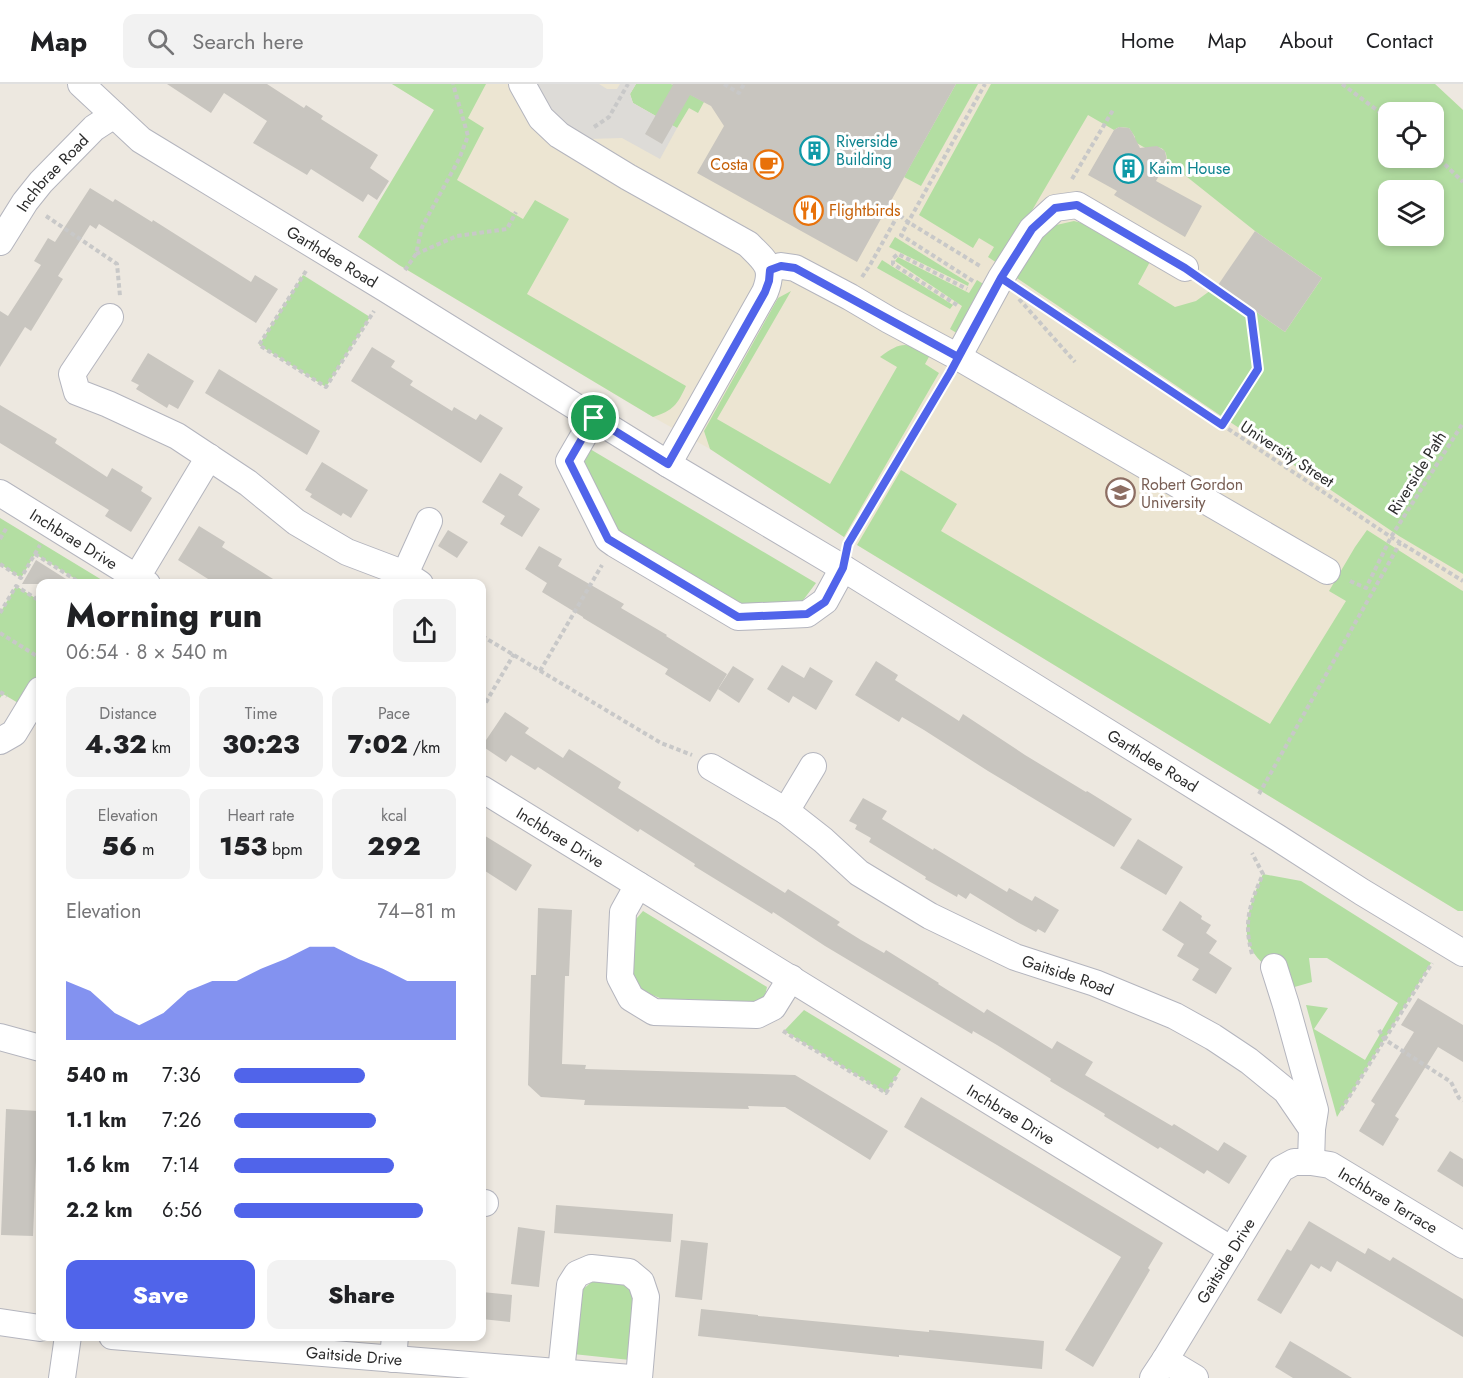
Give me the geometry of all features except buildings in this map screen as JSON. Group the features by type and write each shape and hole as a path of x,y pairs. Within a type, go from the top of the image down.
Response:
{"street":[{"name":"Garthdee Road","path":"81,84 141,140 668,464 843,568 1362,892 1457,943"},
{"path":"522,84 541,118 559,135 628,177 748,244 770,270 765,292 668,464"},
{"name":"Inchbrae Road","path":"0,242 40,182 94,128 114,115"},
{"path":"958,357 1001,278 1032,229 1055,208 1077,205 1185,268"},
{"path":"770,270 781,266 795,268 958,357 1327,571"},
{"path":"110,317 72,374 78,392 177,436 248,483 296,522 347,552 412,579 429,521"},
{"path":"594,418 569,461 608,539 615,544 738,617 807,614 825,602 843,568"},
{"path":"127,578 209,457"},
{"name":"Inchbrae Drive","path":"0,493 52,525 127,578"},
{"path":"0,741 14,733 36,697"},
{"path":"786,811 813,766"},
{"name":"Gaitside Road","path":"711,768 786,811 823,840 859,873 930,916 1015,957 1095,983 1175,1016 1213,1037 1286,1091 1312,1129"},
{"name":"Inchbrae Drive","path":"486,791 1232,1250"},
{"path":"638,885 623,912 620,976 631,998 654,1012 757,1015 773,1007 791,978"},
{"path":"1264,964 1286,1005 1314,1110 1311,1162"},
{"path":"0,1037 36,1047"},
{"name":"Gaitside Drive","path":"1159,1369 1281,1169 1294,1162 1311,1162"},
{"name":"Inchbrae Terrace","path":"1311,1162 1330,1165 1463,1245"},
{"path":"561,1372 570,1285 577,1274 591,1268 629,1272 641,1282 646,1298 639,1378"},
{"path":"0,1322 36,1327"},
{"path":"62,1378 67,1341"},
{"name":"Gaitside Drive","path":"230,1341 394,1348 561,1372 632,1378"},
{"path":"1159,1369 1195,1378"}],"path":[{"path":"403,274 416,254 422,227 459,159 468,136 453,84"},
{"path":"591,129 609,117 628,84"},
{"path":"724,84 739,93 744,84"},
{"path":"952,314 957,305 893,264 893,258 898,254 968,290 973,281 901,235 985,84"},
{"path":"1342,84 1378,110"},
{"path":"1055,208 1113,110"},
{"path":"1444,164 1463,182"},
{"path":"25,202 117,264 120,303 110,317"},
{"name":"University Street","path":"888,206 908,222 1001,278 1400,543 1463,581"},
{"path":"416,254 457,236 507,229 516,212"},
{"path":"859,280 898,215"},
{"path":"1185,268 1251,314 1258,369 1222,425"},
{"path":"307,269 259,345 326,387 374,310"},
{"path":"1001,278 1075,362"},
{"path":"843,568 848,544 958,357"},
{"name":"Riverside Path","path":"1366,588 1391,537 1463,423"},
{"path":"0,564 21,578 52,525"},
{"path":"1259,794 1400,543"},
{"path":"540,670 615,544"},
{"path":"35,554 74,579"},
{"path":"0,613 16,586 36,598"},
{"path":"0,633 36,656"},
{"path":"486,638 661,743 707,760 711,768"},
{"path":"486,702 514,654"},
{"path":"1247,845 1263,874 1252,899 1247,932 1264,964"},
{"path":"1312,1129 1337,1117 1384,1039 1457,943"},
{"path":"757,1015 886,1093 911,1052"},
{"path":"1379,1030 1384,1039 1452,1082 1459,1098 1463,1101"}],"shaded area":[{"name":"Robert Gordon University","path":"392,84 1435,84 1463,110 1463,911 1458,911 844,537 710,449 399,265 358,237 434,110"},
{"path":"536,84 599,84 607,89 617,89 620,84 636,84 630,94 633,103 677,128 660,159 622,138 589,139 556,115"}],"green space":[{"path":"392,84 486,84 468,118 484,128 457,180 523,219 535,200 569,219 527,294 686,386 674,406 653,417 399,265 358,237 434,110"},
{"path":"636,84 671,84 704,102 698,113 689,108 677,128 633,103 630,94"},
{"path":"956,84 978,84 921,186 904,177"},
{"path":"991,84 1435,84 1463,110 1463,574 1399,536 1011,274 1032,240 1052,226 1074,221 1101,228 1152,258 1138,284 1175,307 1196,301 1218,285 1285,332 1322,278 1255,231 1167,161 1166,153 1162,148 1147,149 1135,142 1135,137 1129,128 1119,127 1114,130 1088,115 1000,265 988,257 994,247 979,238 973,248 919,215"},
{"path":"895,237 969,283 968,286 889,247"},
{"path":"898,257 969,293 977,280 988,287 960,335 950,329 962,306 895,261"},
{"path":"882,260 953,305 950,309 877,268"},
{"path":"303,275 370,317 326,387 259,345"},
{"path":"791,291 717,419 830,484 897,367 880,357 899,346 909,346 930,355 925,364 939,373 844,537 710,449 704,431 778,298"},
{"path":"590,449 816,583 801,603 738,609 613,528 582,466"},
{"path":"901,470 957,504 941,531 1270,724 1346,601 1329,591 1367,530 1463,591 1463,911 1458,911 857,545"},
{"path":"0,518 100,579 76,579 35,554 21,578 0,564"},
{"path":"16,586 36,598 36,688 25,707 3,694 0,698 0,613"},
{"path":"1263,874 1301,881 1431,963 1337,1117 1306,1005 1328,1008 1314,1029 1365,1060 1398,1003 1327,958 1309,958 1312,982 1291,988 1266,967 1253,952 1247,934 1249,913"},
{"path":"643,911 767,987 764,1000 753,1005 667,1001 645,992 630,978 630,926"},
{"path":"804,1010 901,1069 886,1093 784,1031"},
{"path":"594,1280 628,1286 637,1299 630,1360 573,1354 582,1290"}],"place":[{"name":"Riverside Building","path":"815,150"},
{"name":"Costa","path":"769,164"},
{"name":"Kaim House","path":"1128,168"},
{"name":"Flightbirds","path":"808,210"},
{"name":"Robert Gordon University","path":"1120,493"}],"route":[{"path":"594,418 569,461 608,539 738,617 807,614 825,602 833,589 843,568 848,544 950,373 1001,278 1222,425 1258,369 1251,314 1185,268 1077,205 1055,208 1032,229 1001,278 958,357 795,268 781,266 770,270 765,292 668,464 594,418"}]}
